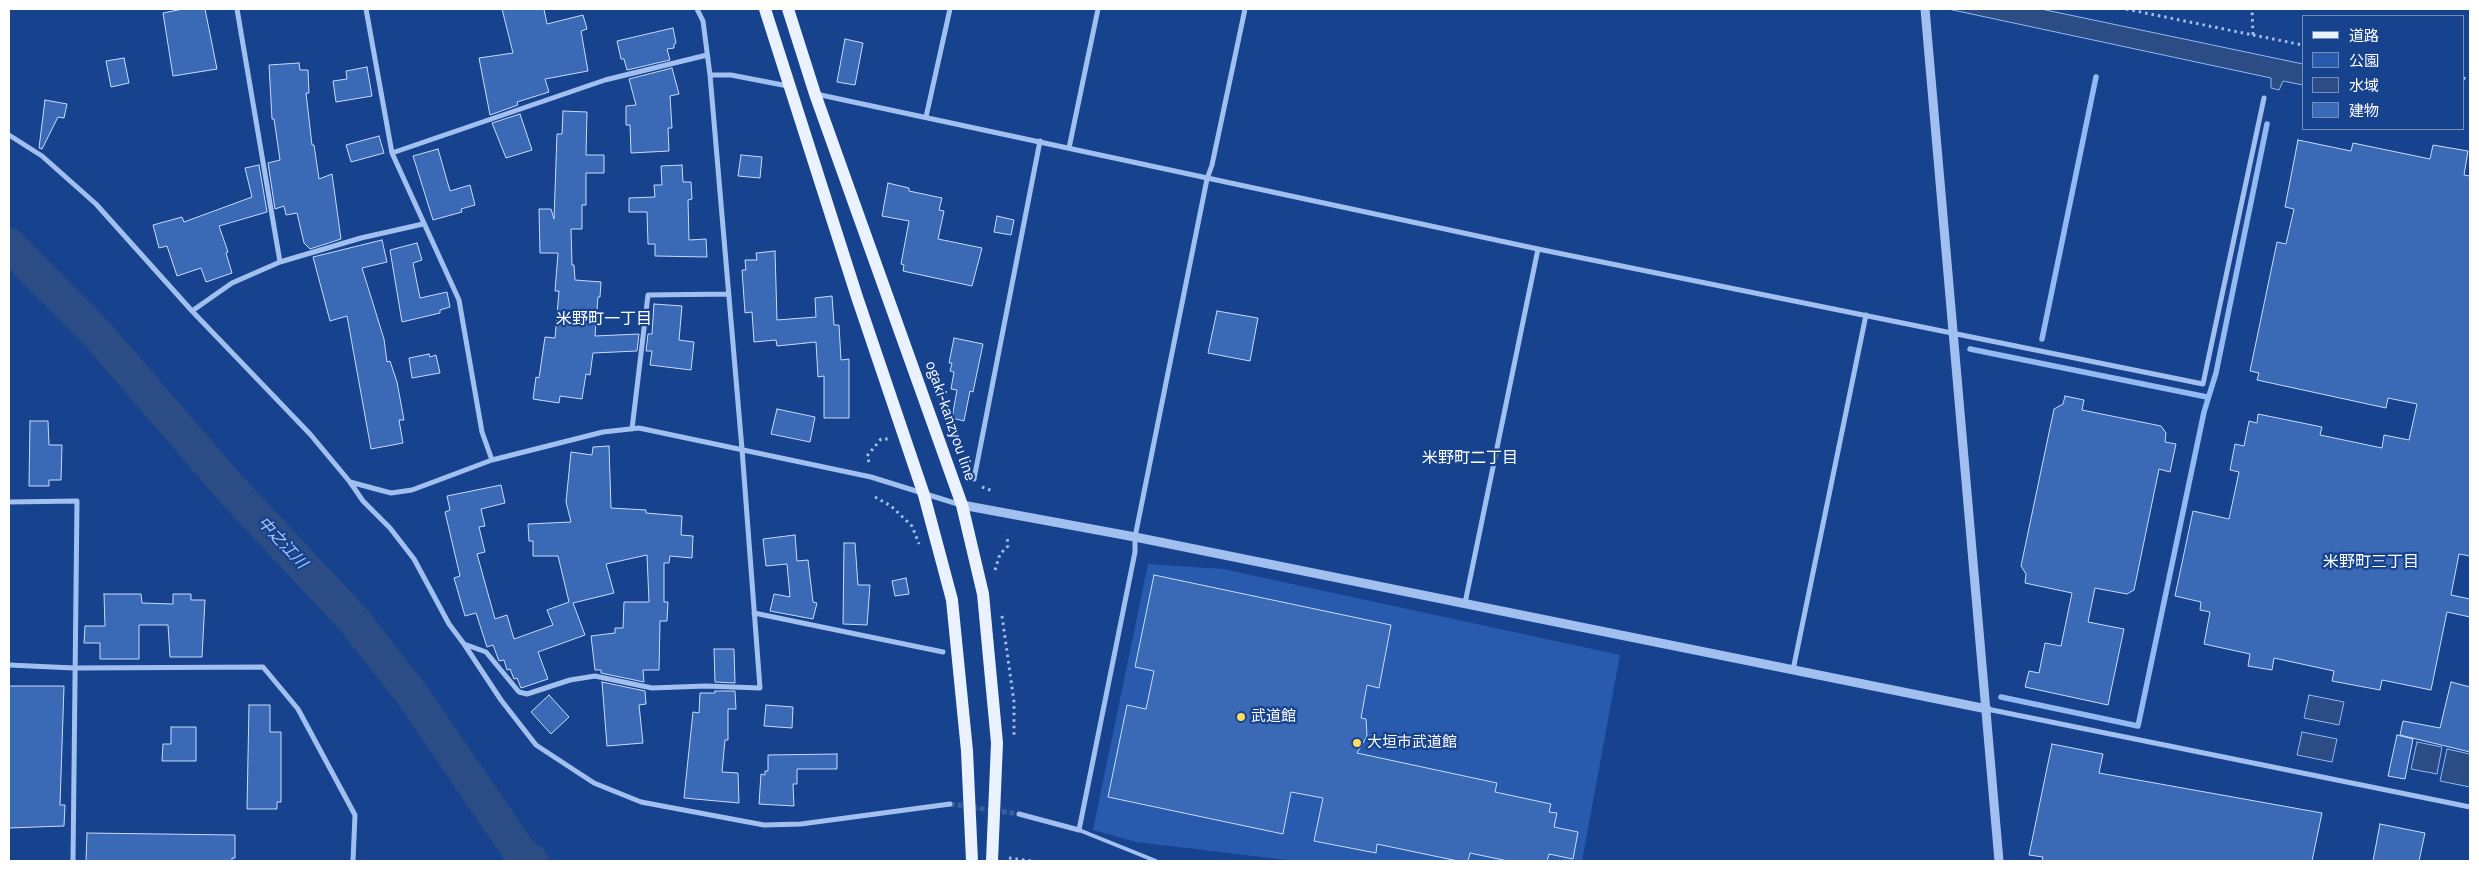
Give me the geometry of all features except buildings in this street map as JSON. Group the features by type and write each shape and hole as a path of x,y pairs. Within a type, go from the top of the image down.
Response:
{"main road":[{"path":"765,9 788,86 924,495 952,600 967,752 972,861"},
{"name":"ogaki-kanzyou line","path":"788,9 815,94 962,505 983,594 997,743 992,861"}],"street":[{"path":"237,9 280,262"},
{"path":"366,9 392,153 459,300 482,432 492,460"},
{"path":"464,644 486,652 519,692 527,694 570,680 595,676 652,688 705,686 760,688 710,75 702,21 697,9"},
{"path":"926,117 950,9"},
{"path":"1069,148 1098,9"},
{"path":"1019,814 1079,830 1135,552 1134,537 1245,9"},
{"path":"1925,11 1999,861"},
{"path":"392,153 605,80 707,55"},
{"path":"710,75 731,75 788,86"},
{"path":"815,94 1538,249 2203,384 2264,98"},
{"path":"9,135 42,156 96,204 192,311 310,434 364,501 390,528 414,560 449,624 501,700 536,745 594,783 642,802 764,825 801,824 950,804"},
{"path":"974,479 1040,142"},
{"path":"192,311 232,283 280,262 361,238 423,224"},
{"path":"1464,603 1538,249"},
{"path":"632,429 648,295 729,294"},
{"path":"1793,670 1866,315"},
{"path":"350,482 391,493 405,491 492,460 603,432 639,428 871,477 924,495 962,505 1134,537 1464,603 2470,807"},
{"path":"9,502 77,501 73,861"},
{"path":"754,613 943,652"},
{"path":"9,665 74,668 263,667 298,709 355,815 353,861"}],"lane":[{"path":"1079,830 1156,861"}],"path":[{"path":"2126,9 2302,45"},
{"path":"2252,9 2253,35"},
{"path":"869,462 867,456 881,439 889,439"},
{"path":"874,497 891,506 912,526 921,549"},
{"path":"1009,858 1032,861"}],"green space":[{"name":"大垣市武道館","path":"1148,564 1223,569 1620,655 1582,861 1295,861 1136,842 1093,830"}],"water":[{"path":"1948,9 2041,9 2302,64 2302,85 2283,81 2279,90 2271,88 2271,78"},
{"path":"2309,695 2344,702 2339,725 2304,718"},
{"path":"2302,732 2337,739 2332,762 2297,755"},
{"path":"2417,742 2442,747 2437,774 2411,769"},
{"path":"2447,749 2470,754 2470,787 2440,781"}],"waterway":[{"path":"2042,339 2096,77"},
{"path":"2001,697 2138,726 2204,412 2216,373 2267,124"},
{"name":"中之江川","path":"9,245 100,337 231,489 352,618 411,693 519,851 531,861"},
{"path":"1970,349 2207,397"}],"tunnel":[{"path":"950,804 1019,814"}],"place":[{"name":"武道館","path":"1241,717"},
{"name":"大垣市武道館","path":"1357,743"}],"district":[{"name":"米野町一丁目","path":"604,319"},
{"name":"米野町二丁目","path":"1470,458"},
{"name":"米野町三丁目","path":"2371,562"}]}
